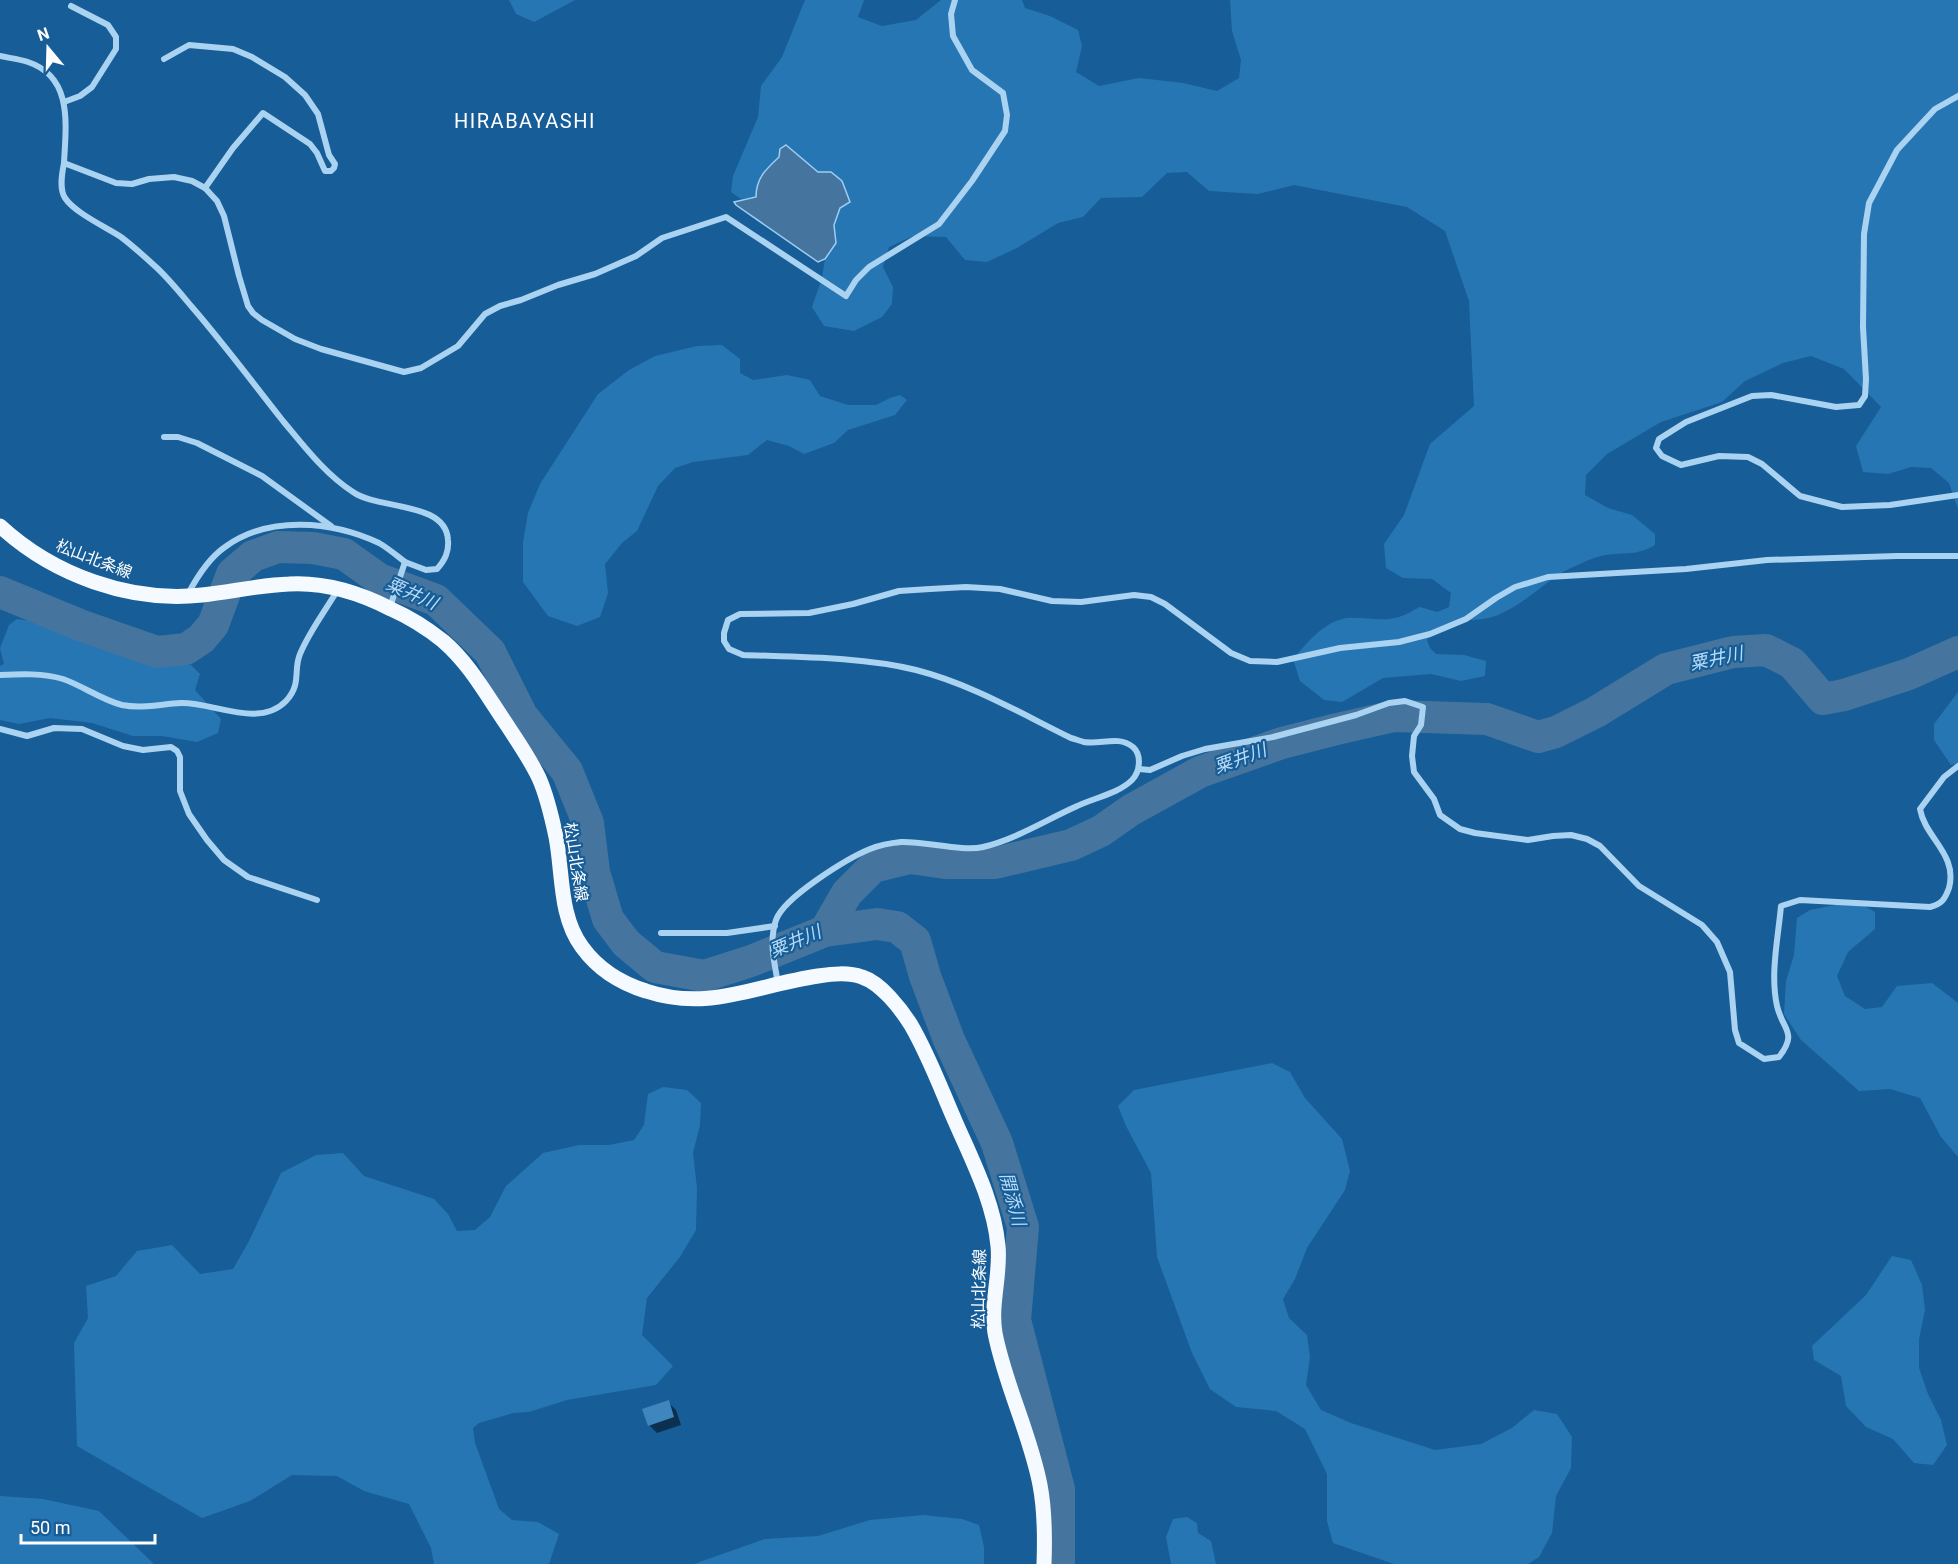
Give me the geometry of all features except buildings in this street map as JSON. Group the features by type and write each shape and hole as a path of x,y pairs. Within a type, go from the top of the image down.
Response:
{"main road":[{"name":"松山北条線","path":"0,526 14,539 62,569 127,592 168,597 193,596 292,584 339,588 392,601 443,641 465,663 522,749 538,778 557,839 566,912 580,945 603,970 629,986 660,996 693,1001 725,997 778,983 835,974 864,977 888,994 910,1023 928,1059 991,1210 999,1247 994,1326 1002,1362 1040,1484 1045,1528 1044,1564"}],"street":[{"path":"64,163 116,183 132,184 149,179 174,177 192,181 205,188 217,201 224,216 239,276 253,313 295,339 321,349 405,372 421,368 458,346 485,314 500,306 595,274 636,256 662,238 726,217 846,296 856,280 869,267 939,224 972,181 1005,131 1007,115 1004,93 972,70 953,36 951,14 955,0"},
{"path":"64,102 80,96 92,87 116,49 116,37 108,25 71,6"},
{"path":"164,59 189,45 233,50 252,57 285,77 305,95 318,114 329,154 335,164 331,171 325,171 310,144 263,113 233,148 205,188"},
{"path":"0,56 29,62 49,74 59,87 64,102 66,126 62,182 64,198 123,238 157,268 227,348 304,446 333,476 355,494 380,503 432,514 441,523 448,537 445,560 437,569 426,570 404,565 381,544 331,526 262,476 197,443 164,437"},
{"path":"1958,96 1935,109 1897,150 1869,202 1864,234 1863,327 1866,379 1864,396 1859,405 1836,407 1771,395 1752,396 1686,422 1659,439 1656,448 1662,456 1681,465 1719,456 1748,457 1762,465 1800,496 1842,507 1890,505 1958,495"},
{"path":"193,596 196,580 223,548 244,535 261,529 290,525 331,526"},
{"path":"778,983 772,940 777,918 806,888 842,863 869,849 902,842 980,848 1028,831 1069,809 1123,787 1134,779 1139,769 1138,755 1134,748 1122,741 1086,742 1078,740 982,693 917,670 879,663 743,655 729,650 724,640 728,620 740,614 809,613 899,591 930,588 1000,589 1052,601 1081,602 1134,595 1151,597 1165,604 1231,653 1250,661 1277,662 1340,648 1399,642 1431,633 1466,618 1515,587 1548,577 1686,569 1767,560 1958,556"},
{"path":"392,601 404,565"},
{"path":"0,675 33,674 63,679 120,705 142,707 182,703 256,713 274,709 286,701 294,690 298,676 299,656 339,588"},
{"path":"1139,769 1150,770 1205,749 1273,737 1356,715 1389,703 1405,701 1423,707 1421,725 1414,736 1412,756 1414,772 1434,799 1440,815 1450,824 1475,833 1528,840 1571,836 1587,838 1600,846 1639,886 1702,925 1717,942 1731,972 1735,1030 1739,1043 1764,1059 1779,1057 1786,1048 1790,1036 1777,1006 1774,978 1781,906 1800,900 1930,907 1939,905 1952,883 1952,864 1950,854 1922,820 1920,809 1944,777 1958,766"},
{"path":"0,729 27,736 54,728 82,729 123,746 143,750 171,747 180,757 180,791 189,814 224,860 248,877 317,900"},
{"path":"661,933 727,933 775,926"}],"shaded area":[{"path":"509,0 575,0 534,22 516,14"},
{"path":"805,0 864,0 858,17 882,26 916,20 941,0 1022,0 1025,8 1050,16 1078,30 1082,46 1076,72 1099,86 1139,78 1183,83 1217,91 1239,78 1241,60 1232,31 1230,0 1958,0 1958,509 1949,483 1931,468 1911,467 1888,474 1863,472 1856,446 1881,407 1844,369 1811,356 1783,363 1745,381 1722,402 1661,422 1607,454 1586,475 1585,495 1608,508 1632,515 1655,534 1655,545 1637,552 1600,556 1590,560 1559,575 1509,610 1488,618 1451,623 1435,631 1427,640 1430,648 1436,654 1464,655 1486,661 1485,676 1461,681 1431,674 1383,678 1342,702 1324,700 1300,681 1293,659 1324,628 1348,618 1393,618 1420,607 1437,612 1449,607 1451,593 1432,579 1403,578 1386,568 1384,544 1404,515 1430,444 1474,406 1469,301 1445,231 1407,207 1294,185 1258,194 1209,191 1187,172 1167,173 1142,197 1101,198 1083,217 1058,223 1017,248 987,262 965,260 946,237 913,236 889,247 883,267 893,287 892,304 882,317 854,331 824,326 812,307 822,278 825,259 836,243 834,225 840,208 850,202 842,181 831,172 819,172 807,164 779,157 766,168 756,197 741,199 731,192 733,176 758,117 761,86 782,57"},
{"path":"786,145 818,172 831,172 842,181 850,202 840,208 834,225 836,243 825,259 818,262 734,202 756,197 760,179 779,157 780,149"},
{"path":"722,345 740,359 740,373 753,380 787,375 810,380 820,396 848,405 876,405 900,395 907,400 895,415 848,430 834,443 804,454 789,446 767,440 748,455 693,462 675,468 658,486 637,531 622,543 605,564 608,593 600,617 577,626 548,616 523,582 523,542 528,513 540,484 598,394 629,370 655,356 697,346"},
{"path":"17,619 51,624 108,650 147,660 191,665 200,674 195,690 221,719 218,733 197,742 162,736 133,736 92,723 50,718 19,724 0,720 0,666 4,664 0,648 9,625"},
{"path":"1958,692 1958,763 1951,765 1934,740 1934,724"},
{"path":"1840,904 1862,905 1875,912 1875,929 1848,952 1837,976 1845,996 1865,1009 1882,1007 1897,986 1932,983 1958,1003 1958,1157 1941,1137 1920,1098 1890,1089 1859,1091 1801,1040 1784,1014 1786,981 1794,955 1797,918 1810,910"},
{"path":"1272,1063 1290,1072 1305,1098 1342,1139 1350,1171 1345,1190 1307,1248 1295,1279 1283,1299 1289,1318 1307,1335 1310,1357 1306,1385 1321,1410 1351,1423 1435,1450 1481,1444 1512,1428 1534,1410 1557,1414 1572,1437 1571,1468 1556,1496 1552,1533 1539,1557 1528,1564 1394,1564 1333,1543 1327,1521 1327,1474 1305,1429 1276,1411 1236,1407 1210,1389 1192,1353 1157,1257 1151,1173 1118,1106 1134,1090"},
{"path":"663,1087 687,1090 701,1103 700,1125 693,1153 697,1188 696,1230 680,1257 647,1298 642,1335 673,1366 656,1385 567,1400 529,1412 513,1413 479,1423 473,1428 475,1443 499,1509 512,1520 538,1522 559,1534 549,1564 434,1564 431,1548 409,1504 364,1491 337,1476 292,1475 250,1501 202,1518 77,1446 74,1343 88,1318 86,1286 116,1276 137,1251 172,1245 200,1274 233,1269 281,1173 316,1155 343,1153 364,1176 434,1199 448,1214 457,1231 475,1230 490,1217 506,1186 543,1153 579,1145 609,1145 634,1140 644,1125 648,1094"},
{"path":"1892,1256 1911,1260 1922,1285 1925,1310 1919,1339 1919,1368 1928,1394 1941,1420 1947,1445 1933,1465 1914,1463 1893,1439 1866,1427 1846,1406 1841,1376 1814,1360 1812,1346 1866,1295"},
{"path":"0,1496 43,1499 99,1511 154,1564 0,1564"},
{"path":"923,1515 962,1519 979,1525 984,1547 984,1564 694,1564 765,1539 818,1536 870,1520"},
{"path":"1187,1517 1197,1523 1198,1533 1211,1541 1216,1564 1171,1564 1166,1537 1173,1519"}],"waterway":[{"name":"粟井川","path":"0,592 80,625 157,652 186,649 201,639 213,625 232,574 253,556 278,547 313,548 344,554 379,579 436,600 490,652 522,716 567,771 588,823 594,872 608,919 626,943 655,967 704,976 751,961 825,931 847,893 873,867 910,858 945,863 995,863 1071,845 1101,831 1131,810 1200,772 1282,743 1394,716 1487,719 1538,737 1556,732 1596,712 1666,669 1733,652 1766,650 1792,663 1823,699 1844,695 1909,674 1958,652"},
{"name":"開添川","path":"825,931 877,924 897,927 915,941 925,976 949,1040 997,1143 1023,1227 1015,1320 1059,1489 1059,1564"}],"district":[{"name":"HIRABAYASHI","path":"525,121"}]}
